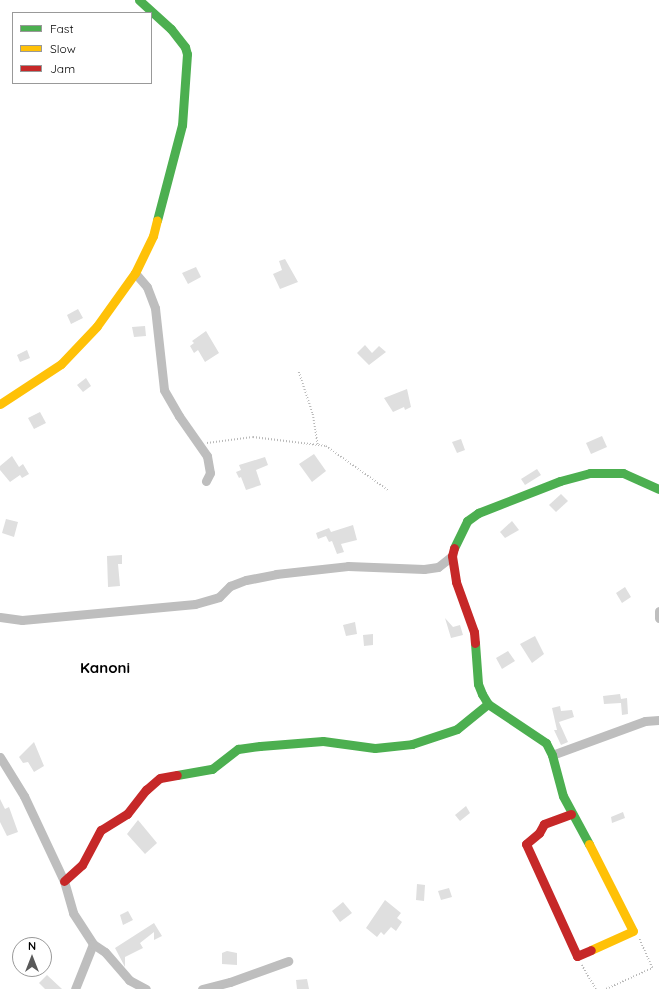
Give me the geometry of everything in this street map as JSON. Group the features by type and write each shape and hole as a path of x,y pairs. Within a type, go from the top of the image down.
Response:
{"street":[{"path":"0,404 61,364 97,326 134,273 153,236 170,176 182,125 187,54 185,47 171,29 139,0"},
{"path":"134,273 148,288 155,308 164,390 178,416 199,444 210,463 210,473 206,481"},
{"path":"571,814 544,824 539,833 529,839 526,844 577,956 633,931 615,892 571,814 563,796 552,755 541,737 488,704 478,684 474,632 456,582 452,556 456,540 467,520 478,513 560,481 590,473 623,472 659,489"},
{"path":"0,617 22,620 195,604 219,597 230,586 246,580 276,574 348,566 424,569 438,567 452,556"},
{"path":"659,611 659,618"},
{"path":"64,881 82,865 101,830 127,814 146,790 160,778 212,769 238,749 260,746 323,741 375,748 412,744 457,729 488,704"},
{"path":"552,755 645,721 659,720"},
{"path":"0,757 24,796 64,881 73,913 93,944 105,952 129,980 146,989"},
{"path":"75,989 93,944"},
{"path":"202,989 230,982 288,961"}],"path":[{"path":"299,372 313,414 318,446"},
{"path":"199,444 253,437 332,449 388,490"},
{"path":"606,989 648,972 652,968 650,959 633,931"},
{"path":"577,956 596,989"}],"building":[{"path":"285,259 298,282 280,289 273,274 282,270 279,261"},
{"path":"196,267 201,277 188,284 182,273"},
{"path":"78,309 83,318 71,324 67,315"},
{"path":"145,326 146,336 134,337 132,327"},
{"path":"206,331 219,353 205,362 198,350 194,353 190,346 194,343 192,341"},
{"path":"365,345 372,353 379,346 386,352 369,365 357,353"},
{"path":"27,350 30,358 20,362 17,355"},
{"path":"86,378 91,386 83,392 77,385"},
{"path":"407,389 411,407 405,410 404,407 393,412 384,398"},
{"path":"40,412 46,423 34,429 28,418"},
{"path":"602,436 607,447 591,454 586,443"},
{"path":"461,439 465,450 457,453 452,442"},
{"path":"314,454 326,471 312,482 299,464"},
{"path":"12,456 19,467 23,464 29,474 22,478 20,475 10,482 0,470 0,466"},
{"path":"265,457 268,465 256,470 261,485 246,490 241,477 239,478 236,472 241,470 239,465"},
{"path":"537,469 541,475 525,485 521,479"},
{"path":"561,494 568,501 556,512 549,505"},
{"path":"6,519 18,522 14,537 2,533"},
{"path":"512,521 519,530 505,538 500,532"},
{"path":"353,525 357,540 341,544 344,552 337,554 332,541 329,542 326,536 318,539 316,533 329,528 331,532"},
{"path":"122,555 122,564 118,564 120,586 108,587 107,556"},
{"path":"625,587 631,597 622,603 616,593"},
{"path":"445,618 453,627 460,625 463,635 451,638"},
{"path":"355,622 357,634 346,636 343,625"},
{"path":"373,634 373,645 364,646 363,635"},
{"path":"535,636 544,654 532,663 520,644"},
{"path":"508,651 515,661 502,669 496,658"},
{"path":"620,694 621,699 627,698 628,714 622,715 621,703 604,704 603,696"},
{"path":"560,706 561,711 572,710 574,717 559,722 568,742 561,745 554,730 557,730 552,708"},
{"path":"34,742 44,766 34,772 28,762 23,763 19,757"},
{"path":"0,799 5,809 9,807 18,832 7,836 0,822"},
{"path":"466,806 470,813 460,821 455,815"},
{"path":"623,812 625,818 612,823 611,817"},
{"path":"138,820 157,843 145,854 127,834"},
{"path":"417,884 425,885 424,901 416,900"},
{"path":"449,888 452,897 441,900 438,891"},
{"path":"385,900 401,913 397,918 402,922 396,931 391,927 384,935 381,932 377,937 366,928"},
{"path":"343,902 352,913 340,922 332,911"},
{"path":"128,911 133,920 123,925 120,915"},
{"path":"154,923 162,936 154,940 154,932 140,943 143,948 125,957 125,967 115,948"},
{"path":"227,951 237,953 237,965 222,964 222,953"},
{"path":"45,977 49,977 62,989 45,989 39,983"},
{"path":"307,979 309,989 297,989 296,980"}],"traffic: fast":[{"path":"139,0 171,29 185,47 187,54 182,125 157,220"},
{"path":"454,548 467,521 478,513 560,481 590,473 623,473 659,489"},
{"path":"475,643 478,684 482,694 488,704 546,743 552,755 563,796 589,844"},
{"path":"177,775 212,769 238,749 260,746 323,741 375,748 412,744 457,729 488,704"}],"traffic: slow":[{"path":"0,404 61,364 97,326 135,273 153,236 157,220"},
{"path":"589,844 633,931 591,950"}],"traffic: jam":[{"path":"454,548 452,556 456,582 474,632 475,643"},
{"path":"64,881 82,865 101,830 127,814 146,790 160,778 177,775"},
{"path":"571,814 544,824 539,833 526,844 577,956 591,950"}],"district":[{"name":"Kanoni","path":"105,668"}]}
